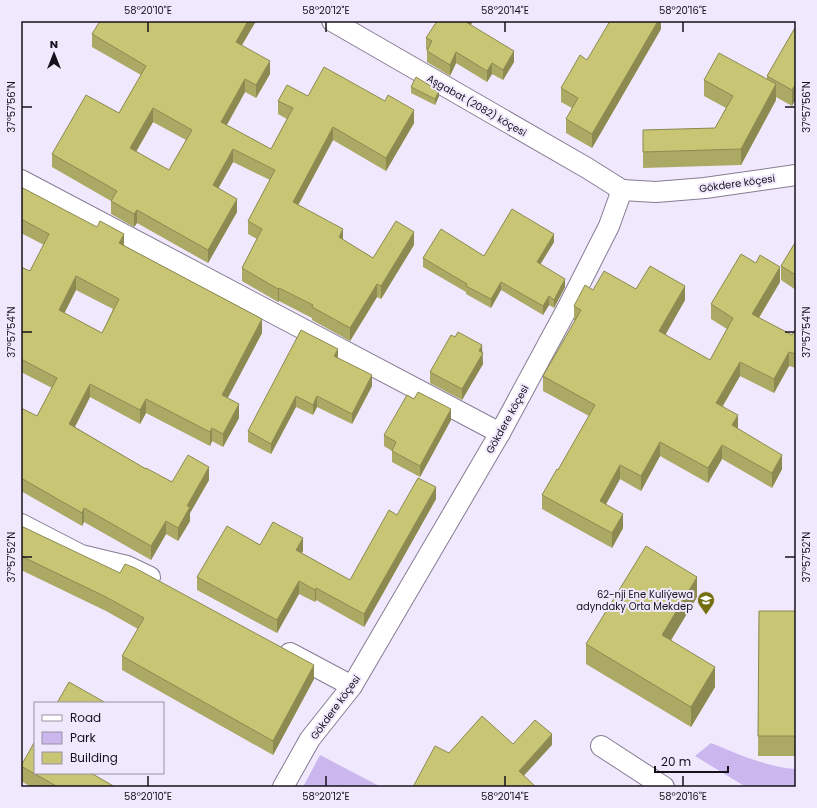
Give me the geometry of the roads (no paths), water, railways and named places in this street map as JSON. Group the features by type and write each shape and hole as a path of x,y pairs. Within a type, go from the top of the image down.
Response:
{"street":[{"name":"Aşgabat (2082) köçesi","path":"332,21 587,168 622,190"},
{"name":"Gökdere köçesi","path":"284,787 310,739 352,686 500,433 568,307 609,226 622,190 656,192 705,188 796,175"},
{"path":"21,180 500,433"},
{"path":"21,524 81,555 127,566 168,586"},
{"path":"277,646 352,686"},
{"path":"601,746 664,787"}],"place":[{"name":"62-nji Ene Kuliýewa adyndaky Orta Mekdep","path":"706,615"}]}
